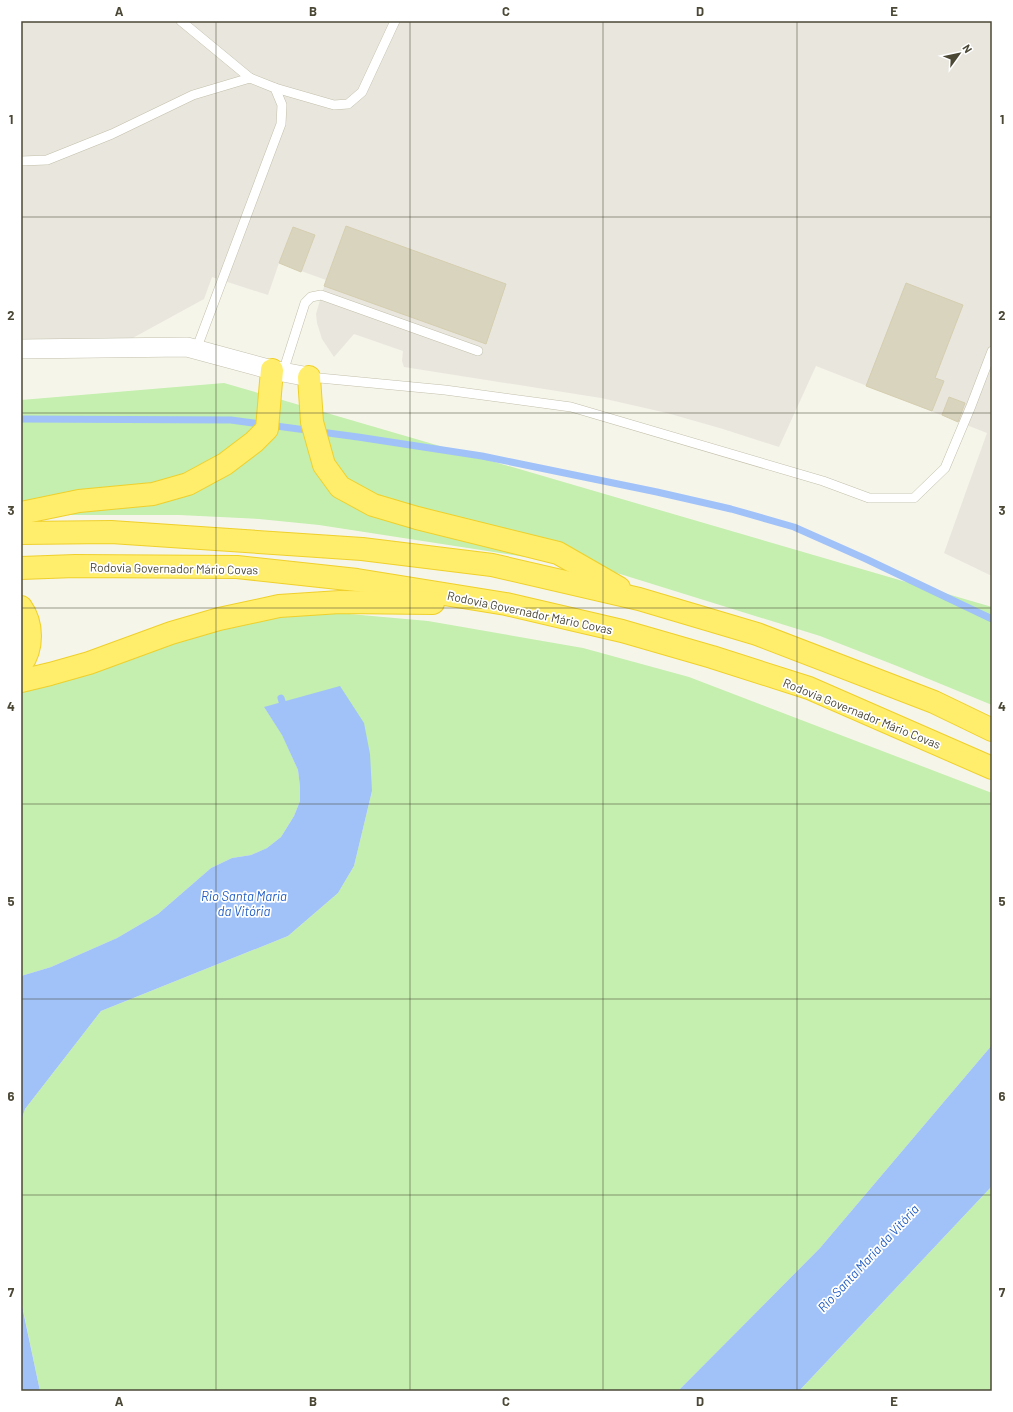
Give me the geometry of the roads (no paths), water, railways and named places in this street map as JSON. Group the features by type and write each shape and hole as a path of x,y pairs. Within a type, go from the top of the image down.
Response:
{"highway":[{"path":"21,513 79,500 153,494 188,484 224,464 254,442 267,429 278,371"},
{"path":"309,377 312,422 324,464 340,487 373,505 417,518 558,553 639,599"},
{"path":"21,533 111,532 362,549 492,565 639,599 757,634 934,702 992,730"},
{"name":"Rodovia Governador Mário Covas","path":"21,568 75,566 237,567 356,580 506,604 622,631 712,657 809,688 992,768"},
{"path":"21,681 89,663 184,629 220,619 280,606 340,602 506,604"},
{"path":"21,607 29,624 30,642 26,658 21,665"}],"street":[{"path":"21,349 188,348 278,371 309,377"}],"lane":[{"path":"181,21 250,78 275,88 334,105 348,104 362,92 395,21"},
{"path":"21,161 47,160 112,134 193,95 250,78"},
{"path":"196,350 281,124 282,105 275,88"},
{"path":"278,371 305,303 311,297 321,295 478,351"},
{"path":"309,377 445,390 571,407 823,481 870,498 914,498 945,468 992,351"}],"water":[{"name":"Rio Santa Maria da Vitória","path":"340,686 364,723 370,754 372,791 354,866 338,893 288,936 101,1011 25,1109 21,1121 21,976 51,967 117,938 158,914 211,868 232,858 251,855 267,848 281,837 294,816 300,801 298,770 282,735 264,707"},
{"name":"Rio Santa Maria da Vitória","path":"992,1045 992,1186 799,1391 678,1391 820,1248"},
{"path":"21,1300 22,1306 40,1391 21,1391"}],"waterway":[{"path":"21,419 231,420 358,437 482,456 657,492 731,509 794,527 866,559 992,619"},
{"path":"281,698 285,711"}]}
